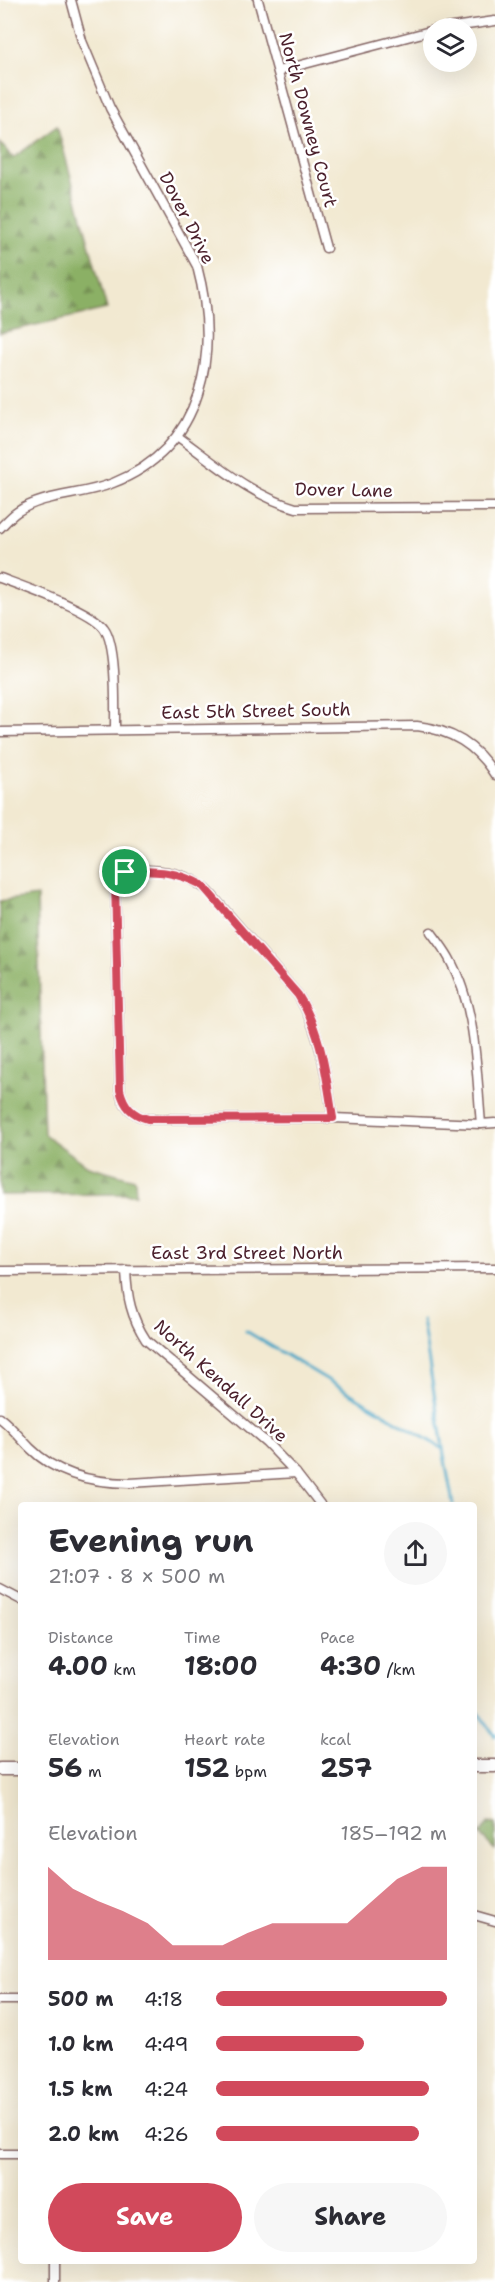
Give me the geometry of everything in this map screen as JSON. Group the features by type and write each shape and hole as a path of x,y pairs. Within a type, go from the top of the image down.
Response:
{"street":[{"name":"Dover Drive","path":"0,528 17,512 44,500 89,492 115,483 151,462 177,436 196,404 205,371 208,325 197,266 110,108 82,41 70,0"},
{"name":"North Downey Court","path":"258,0 326,249"},
{"path":"477,24 495,21"},
{"path":"278,70 423,33"},
{"name":"Dover Lane","path":"177,436 258,494 276,503 296,508 495,507"},
{"path":"0,578 82,611 105,629 114,661 115,730"},
{"name":"East 5th Street South","path":"0,732 331,726 430,727 452,734 472,746 495,775"},
{"path":"333,1118 321,1046 306,1008 298,995 202,885 184,876 164,871 128,871 119,875 115,882 120,1090 122,1099 129,1110 148,1119 333,1118 495,1123"},
{"path":"431,932 450,958 464,996 471,1026 481,1124"},
{"name":"East 3rd Street North","path":"0,1271 495,1268"},
{"name":"North Kendall Drive","path":"126,1270 129,1307 146,1340 266,1442 296,1473 318,1502"},
{"path":"0,1418 32,1450 54,1466 82,1479 106,1483 130,1483 296,1473"},
{"path":"0,1589 18,1598"},
{"path":"477,1766 495,1766"},
{"path":"0,1769 18,1769"},
{"path":"477,1916 495,1921"},
{"path":"0,2000 18,2000"},
{"path":"0,2154 18,2154"},
{"path":"55,2264 55,2282"}],"green space":[{"path":"57,126 107,309 0,333 0,143 13,158"},
{"path":"37,896 44,1134 88,1166 135,1179 136,1194 0,1195 0,901"},
{"path":"488,1823 495,1824 495,1850 480,1835"}],"waterway":[{"path":"422,1320 443,1448"},
{"path":"246,1331 443,1449 453,1502"},
{"path":"477,1711 495,1736"}],"route":[{"path":"164,871 184,876 202,885 298,995 306,1008 321,1046 333,1118 148,1119 129,1110 122,1099 120,1090 115,882 119,875 125,872 164,871"}]}
